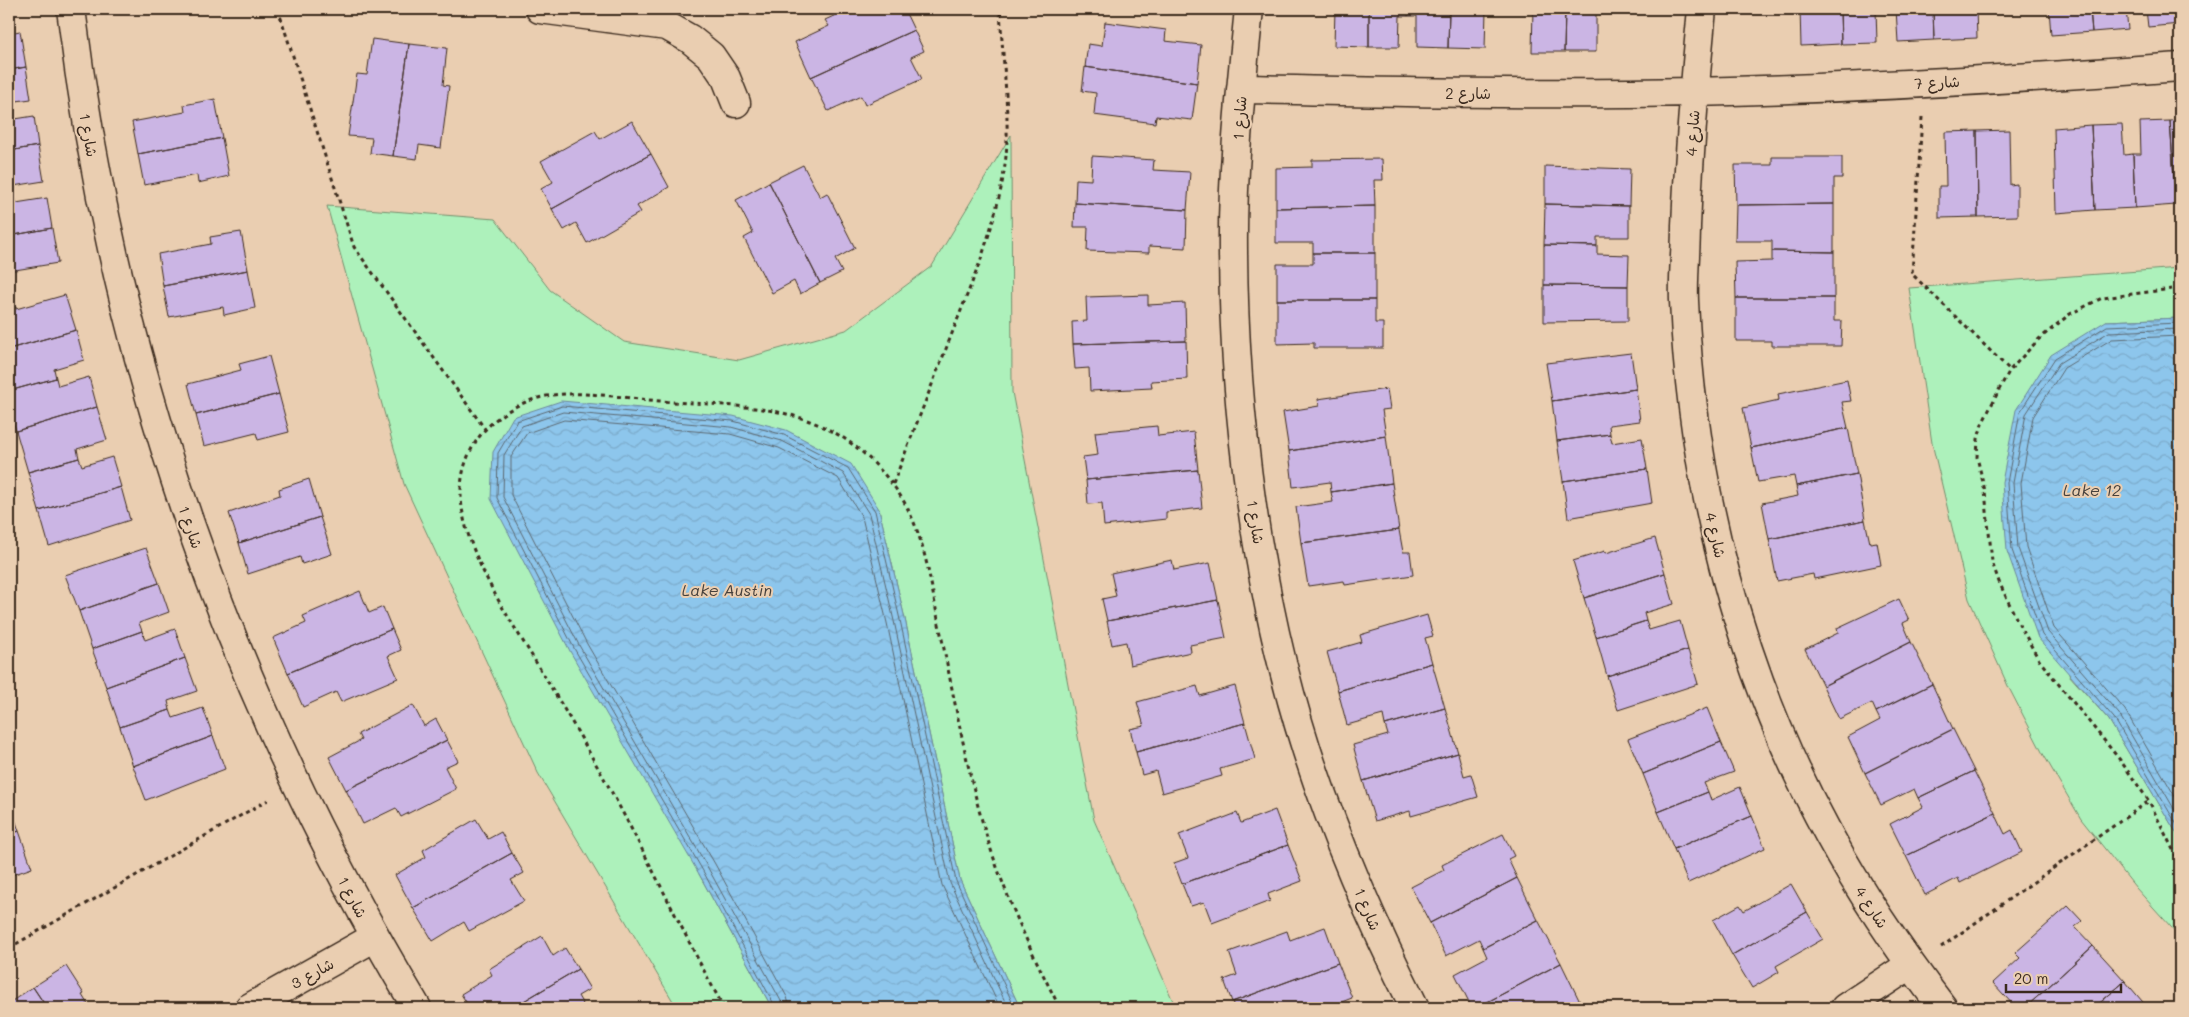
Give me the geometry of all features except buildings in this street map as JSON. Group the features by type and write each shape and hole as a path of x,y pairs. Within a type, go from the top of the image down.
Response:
{"street":[{"name":"شارع 1","path":"71,9 79,75 98,184 122,297 153,410 188,520 220,610 256,699 334,862 374,937 417,1008"},
{"path":"540,9 666,26 690,39 711,56 726,78 736,103"},
{"name":"شارع 1","path":"1249,9 1241,89 1232,251 1238,384 1254,517 1278,648 1307,750 1342,851 1385,948 1415,1008"},
{"name":"شارع 4","path":"1702,9 1694,92 1684,298 1688,367 1697,436 1709,504 1725,571 1744,638 1768,703 1795,767 1828,834 1866,900 1910,965 1944,1008"},
{"name":"شارع 7","path":"1694,92 1924,83 2180,67"},
{"name":"شارع 2","path":"1241,89 1468,93 1694,92"},
{"name":"شارع 3","path":"249,1008 374,937"},
{"path":"1844,1008 1910,965"}],"path":[{"path":"278,9 354,247 484,429"},
{"path":"893,484 980,262 1002,184 1007,140 1000,9"},
{"path":"1924,83 1912,274 2010,370"},
{"path":"2180,288 2102,298 2070,314 2039,339 2010,370 1982,424 1978,439 1977,457 1985,491 1992,562 1999,582 2039,660 2115,753 2149,801 2180,864"},
{"path":"724,1008 594,759 499,603 475,552 462,508 460,491 467,458 474,443 484,429 516,406 534,399 563,395 782,412 824,426 843,438 860,451 893,484 913,520 926,559 973,786 987,838 1004,888 1024,937 1060,1008"},
{"path":"9,948 297,784"},
{"path":"1910,965 1936,951 2149,801"}],"green space":[{"path":"1011,135 1012,392 1094,820 1176,1008 1020,1008 960,880 905,619 879,509 699,874 772,1008 677,1008 538,773 404,484 327,206 495,219 550,290 624,342 739,360 846,330 932,266"},
{"path":"2180,268 2180,318 2106,321 2069,675 2109,720 2180,839 2180,937 2136,888 2081,819 2042,752 2008,686 1969,599 1932,443 1909,288"}],"water":[{"name":"Lake 12","path":"2180,318 2180,839 2109,720 2038,638 2007,551 2002,482 2016,410 2051,355 2106,321"},
{"name":"Lake Austin","path":"561,401 733,416 786,430 851,464 879,509 905,619 960,880 1020,1008 772,1008 699,874 571,653 491,499 493,452 513,417"}]}
